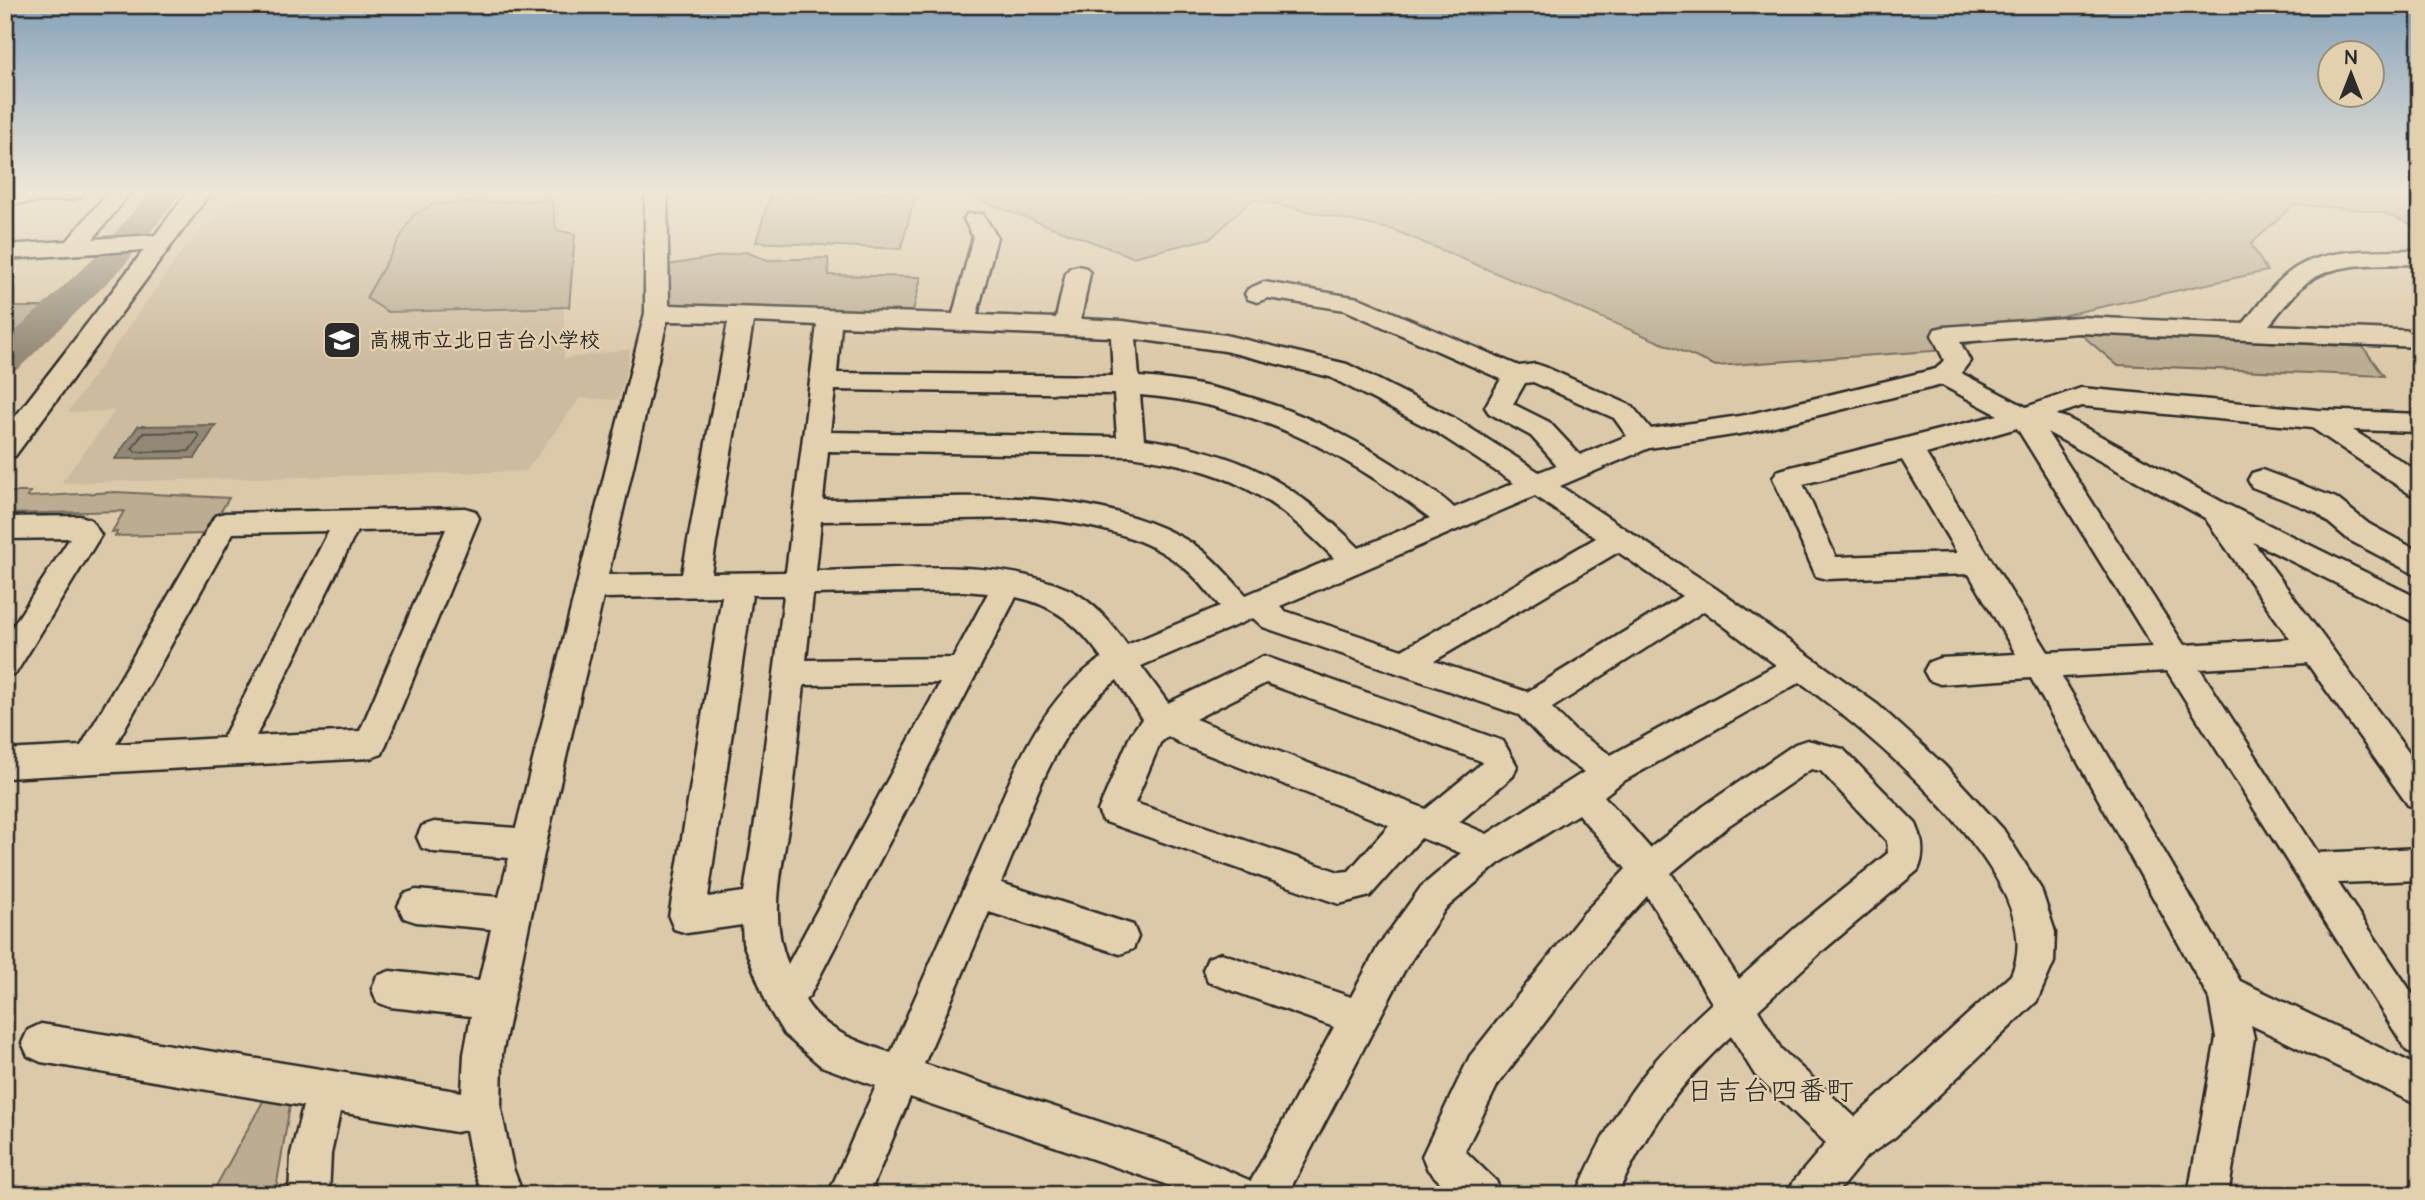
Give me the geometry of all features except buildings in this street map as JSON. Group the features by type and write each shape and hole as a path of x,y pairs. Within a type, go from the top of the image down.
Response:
{"street":[{"path":"5,252 52,248"},
{"path":"5,449 157,248"},
{"path":"503,1195 493,1168 481,1109 483,1054 528,844 657,313 656,248"},
{"path":"963,323 982,248"},
{"path":"2248,333 2300,276 2314,269 2357,261 2420,257"},
{"path":"1067,327 1078,273"},
{"path":"1257,294 1264,290 1350,303 1370,301 1516,375 1536,373 1623,412 1644,439"},
{"path":"657,313 1123,329 1225,343 1338,370 1446,425 1537,484 1705,596 1867,714 1932,775 1983,831 2023,889 2037,932 2036,962 2024,988 1881,1123 1853,1142 1808,1195"},
{"path":"695,584 742,314"},
{"path":"830,318 774,809 759,906 761,943 782,996 797,1021 834,1053 1164,1163 1236,1195"},
{"path":"848,1195 1037,760 1064,708 1090,681 1121,662 1644,439 1746,424 1945,376 1957,361 1944,335 2079,325 2420,339"},
{"path":"1123,329 1130,447"},
{"path":"1516,375 1498,407 1540,429 1576,468"},
{"path":"1945,376 2024,417 2058,425 2214,510 2420,613"},
{"path":"822,381 1154,386 1230,401 1318,432 1352,451 1439,510 1450,521"},
{"path":"1977,563 1829,569 1823,566 1788,477 1909,449 2024,417 2081,397 2318,419 2420,423"},
{"path":"2024,417 2309,869 2420,1038"},
{"path":"2318,419 2420,487"},
{"path":"814,442 1130,447 1174,452 1218,464 1255,480 1296,505 1355,562"},
{"path":"1909,449 2039,665 2227,994 2235,1038 2208,1195"},
{"path":"2277,480 2326,505 2359,533 2420,566"},
{"path":"808,511 1034,508 1085,514 1135,530 1177,548 1249,607 1274,619 1530,706 1564,741 1610,772"},
{"path":"2214,510 2420,795"},
{"path":"5,764 371,744 465,519 225,523 90,759"},
{"path":"233,751 348,521"},
{"path":"5,528 81,527 87,536 5,664"},
{"path":"1405,663 1619,538"},
{"path":"591,587 1009,582 1062,597 1090,617 1153,710 1165,720 1194,735 1472,842 1486,853"},
{"path":"782,996 797,984 1009,582"},
{"path":"739,584 687,917 759,906"},
{"path":"1530,706 1705,596"},
{"path":"1940,671 2315,650"},
{"path":"1265,1195 1391,959 1433,898 1486,853 1581,794 1610,772 1801,666"},
{"path":"1264,669 1492,751 1501,766 1422,823 1358,885 1339,888 1115,811 1147,734 1165,720 1264,669"},
{"path":"788,673 961,670"},
{"path":"1482,1195 1442,1156 1484,1070 1595,927 1648,870 1716,816 1807,754 1831,759 1904,835 1906,859 1807,941 1736,1009 1687,1051 1653,1091 1627,1130 1596,1195"},
{"path":"1581,794 1648,870 1702,948 1768,1062 1853,1142"},
{"path":"434,837 528,844"},
{"path":"2309,869 2420,864"},
{"path":"980,892 1120,937"},
{"path":"416,906 512,915"},
{"path":"1221,971 1360,1018"},
{"path":"390,989 493,1000"},
{"path":"2227,994 2420,1087"},
{"path":"41,1043 456,1112 481,1109"},
{"path":"309,1195 308,1172 318,1112 330,1089"}],"shaded area":[{"name":"高槻市立北日吉台小学校","path":"186,248 569,248 564,276 564,359 630,349 626,373 618,400 580,398 526,471 61,483 115,411 68,412"},
{"path":"394,248 574,248 569,307 388,312 366,298"},
{"path":"1109,248 1170,248 1133,257"},
{"path":"1437,248 2253,248 2267,271 2069,314 1947,350 1716,366"},
{"path":"745,252 768,260 828,258 829,275 921,277 912,316 669,307 662,266"},
{"path":"5,307 46,307 5,349"},
{"path":"2085,332 2363,347 2384,376 2117,365 2083,336"},
{"path":"8,492 30,492 27,497 115,492 229,498 207,534 115,536 117,532 112,532 124,511 5,514 5,496"},
{"path":"266,1096 291,1099 275,1195 211,1195"}],"water":[{"path":"216,425 195,458 115,459 138,426"}],"waterway":[{"path":"5,361 121,248"}],"place":[{"name":"高槻市立北日吉台小学校","path":"342,340"}],"district":[{"name":"日吉台四番町","path":"1770,1091"}]}
